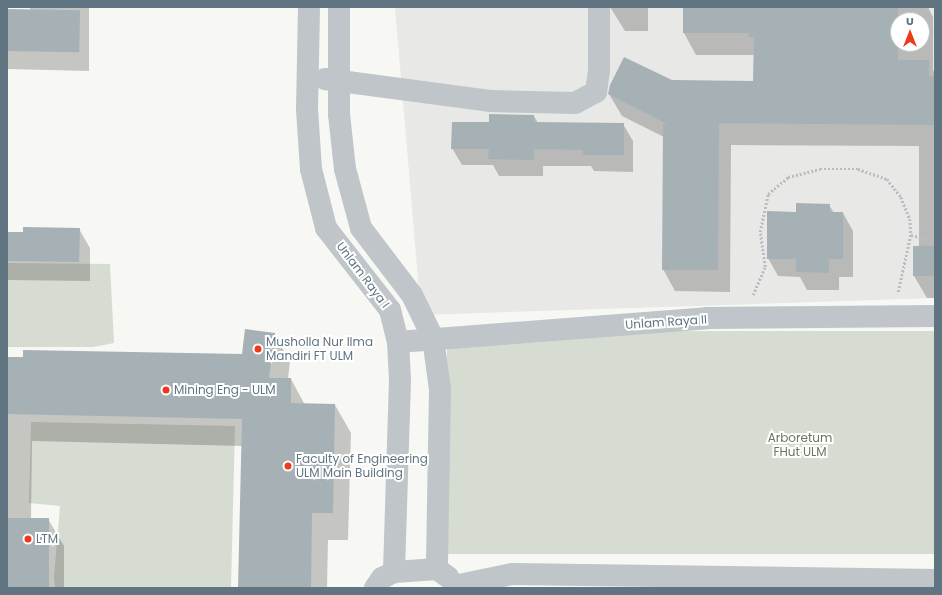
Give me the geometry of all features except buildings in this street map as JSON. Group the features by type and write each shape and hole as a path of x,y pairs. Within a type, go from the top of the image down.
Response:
{"lane":[{"name":"Unlam Raya I","path":"309,7 308,76 311,170 326,228 390,310 398,342 400,380 394,572"},
{"path":"340,7 338,81 339,114 345,170 361,228 412,295 433,338 440,390 436,569"},
{"path":"308,76 490,101 575,103 596,92 599,70 599,7"},
{"name":"Unlam Raya II","path":"398,342 433,338 740,318 935,316"},
{"path":"375,588 382,578 394,572 436,569 459,586 512,574 935,580"}],"path":[{"path":"740,318 758,286 764,267 760,232 768,194 788,177 820,169 858,169 887,179 901,197 910,219 911,235 893,316"},
{"path":"911,235 935,240"}],"shaded area":[{"path":"395,7 935,7 935,298 421,315"}],"green space":[{"path":"7,263 110,264 114,343 93,347 7,347"},
{"name":"Arboretum FHut ULM","path":"447,331 935,331 935,554 447,554"},
{"path":"31,422 235,426 231,588 55,588 54,577 60,506 29,503"}],"place":[{"name":"Musholla Nur Ilma Mandiri FT ULM","path":"258,349"},
{"name":"Mining Eng - ULM","path":"166,390"},
{"name":"Faculty of Engineering ULM Main Building","path":"288,466"},
{"name":"LTM","path":"28,539"}]}
